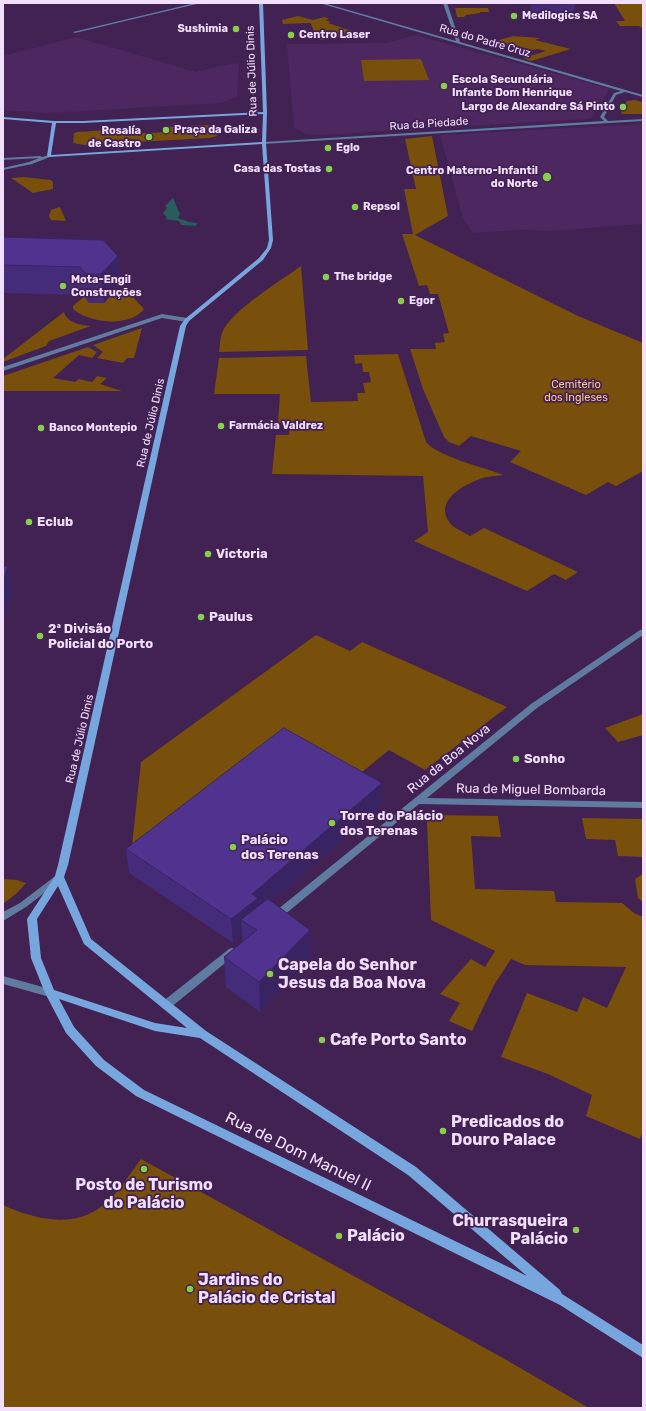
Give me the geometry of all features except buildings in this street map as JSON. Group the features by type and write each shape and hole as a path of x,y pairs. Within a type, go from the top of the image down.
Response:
{"main road":[{"name":"Rua de Júlio Dinis","path":"59,877 182,333 187,320 261,259 269,248 271,240 264,143 265,113 261,3"},
{"path":"3,118 54,122 83,122 265,113"},
{"path":"54,122 49,156 264,143"},
{"name":"Rua de Dom Manuel II","path":"59,877 32,919 36,958 50,993 70,1030 100,1063 140,1093 564,1301 643,1352"},
{"name":"Rua de Dom Manuel II","path":"59,877 87,941 202,1034 412,1171 564,1301"},
{"name":"Rua de Dom Manuel II","path":"50,993 155,1027 202,1034"}],"street":[{"path":"75,32 199,3"},
{"name":"Rua do Padre Cruz","path":"321,3 643,96"},
{"path":"445,3 458,42"},
{"path":"607,122 602,117 615,94 624,91"},
{"name":"Rua da Piedade","path":"264,143 643,120"},
{"path":"3,159 49,156"},
{"path":"3,169 30,163 49,156"},
{"path":"3,369 162,316 187,320"},
{"name":"Rua da Boa Nova","path":"270,921 534,706 643,632"},
{"name":"Rua de Miguel Bombarda","path":"418,802 643,805"},
{"path":"3,917 22,905 59,877"},
{"path":"166,1005 240,946"},
{"name":"Rua de Dom Manuel II","path":"3,980 50,993"}],"shaded area":[{"name":"Escola Secundária Infante Dom Henrique","path":"416,35 607,88 608,91 592,118 586,119 320,135 307,134 294,128 287,44 386,43"},
{"path":"76,37 196,72 239,63 237,97 220,103 49,113 3,110 3,56"},
{"name":"Centro Materno-Infantil do Norte","path":"643,124 643,224 550,231 520,230 473,233 463,218 440,135"},
{"path":"173,198 180,214 178,218 197,223 196,226 181,225 179,221 165,219 167,218 163,213 167,208 165,206"}],"green space":[{"path":"614,3 643,3 643,29 639,26 620,26 616,21 625,21"},
{"path":"455,8 488,8 489,12 480,12 466,15 464,17 457,17"},
{"path":"298,16 313,20 324,17 330,19 325,20 331,22 328,23 355,32 322,40 314,38 319,36 312,34 314,33 311,23 283,24 282,20"},
{"path":"513,36 540,38 535,40 571,49 531,61 523,58 546,51 538,49 533,50 496,41"},
{"path":"421,59 429,80 364,81 361,60"},
{"path":"634,100 643,102 643,114 622,114 621,112 627,101"},
{"path":"207,125 216,127 217,136 209,138 84,145 73,143 74,133 77,132 124,129 125,134 170,132 169,127"},
{"name":"Cemitério dos Ingleses","path":"432,136 448,216 415,235 578,316 643,343 643,471 616,486 608,482 586,495 510,462 521,451 471,436 459,446 449,442 444,437 423,389 410,349 436,349 435,343 445,342 443,334 449,333 438,294 430,294 427,285 419,286 402,234 413,234 404,189 416,189 405,139"},
{"path":"24,177 51,180 53,182 53,189 33,193 11,178"},
{"path":"60,207 66,221 51,220 49,216 51,210"},
{"path":"301,266 308,350 219,352 223,331 236,314 258,296"},
{"path":"86,295 88,302 96,303 105,301 102,296 133,297 144,309 138,315 119,321 88,318 73,309 73,306"},
{"path":"64,312 71,321 91,326 49,341 46,346 3,362 3,359"},
{"path":"142,328 134,358 127,358 123,363 97,358 103,352 93,345"},
{"path":"88,347 97,352 92,358 79,355 53,378 75,382 79,379 92,382 97,376 107,378 100,384 122,391 3,391 3,376"},
{"path":"398,354 426,442 440,452 451,457 504,475 486,477 472,482 457,491 450,497 446,504 445,511 447,519 454,527 470,536 484,528 578,572 566,580 554,574 527,591 414,541 428,532 423,476 272,474 276,435 289,435 290,423 278,423 280,394 214,394 219,358 306,356 311,402 358,401 357,393 365,393 363,383 371,382 369,372 363,372 362,363 355,364 354,355"},
{"path":"316,635 350,651 362,642 507,707 425,770 389,750 345,786 129,873 141,762"},
{"path":"643,714 643,735 618,742 605,728"},
{"path":"435,815 498,816 501,837 471,836 475,889 554,891 556,902 622,903 634,913 643,917 643,1130 640,1139 586,1116 592,1095 548,1074 501,1057 527,993 577,1012 583,997 607,1008 626,967 525,965 511,959 494,985 472,1031 449,1021 460,1003 440,994 471,959 485,967 495,951 431,920 427,821"},
{"path":"582,818 643,819 643,857 618,856 615,840 586,839"},
{"path":"643,874 643,902 638,898 635,879"},
{"path":"3,879 17,880 26,883 16,894 3,904"},
{"name":"Jardins do Palácio de Cristal","path":"141,1159 503,1358 589,1408 3,1408 3,1205 40,1218 79,1218 91,1213 108,1201 123,1184"}],"place":[{"name":"Medilogics SA","path":"514,16"},
{"name":"Sushimia","path":"236,29"},
{"name":"Centro Laser","path":"291,35"},
{"name":"Escola Secundária Infante Dom Henrique","path":"444,86"},
{"name":"Largo de Alexandre Sá Pinto","path":"623,107"},
{"name":"Praça da Galiza","path":"166,130"},
{"name":"Rosalía de Castro","path":"149,137"},
{"name":"Eglo","path":"328,148"},
{"name":"Casa das Tostas","path":"329,169"},
{"name":"Centro Materno-Infantil do Norte","path":"547,177"},
{"name":"Repsol","path":"355,207"},
{"name":"The bridge","path":"326,277"},
{"name":"Mota-Engil Construções","path":"63,286"},
{"name":"Egor","path":"401,301"},
{"name":"Farmácia Valdrez","path":"221,426"},
{"name":"Banco Montepio","path":"41,428"},
{"name":"Eclub","path":"29,522"},
{"name":"Victoria","path":"208,554"},
{"name":"Paulus","path":"201,617"},
{"name":"2ª Divisão Policial do Porto","path":"40,636"},
{"name":"Sonho","path":"516,759"},
{"name":"Torre do Palácio dos Terenas","path":"332,823"},
{"name":"Palácio dos Terenas","path":"233,847"},
{"name":"Capela do Senhor Jesus da Boa Nova","path":"270,974"},
{"name":"Cafe Porto Santo","path":"322,1040"},
{"name":"Predicados do Douro Palace","path":"443,1131"},
{"name":"Posto de Turismo do Palácio","path":"144,1169"},
{"name":"Churrasqueira Palácio","path":"576,1230"},
{"name":"Palácio","path":"339,1236"},
{"name":"Jardins do Palácio de Cristal","path":"190,1289"}]}
